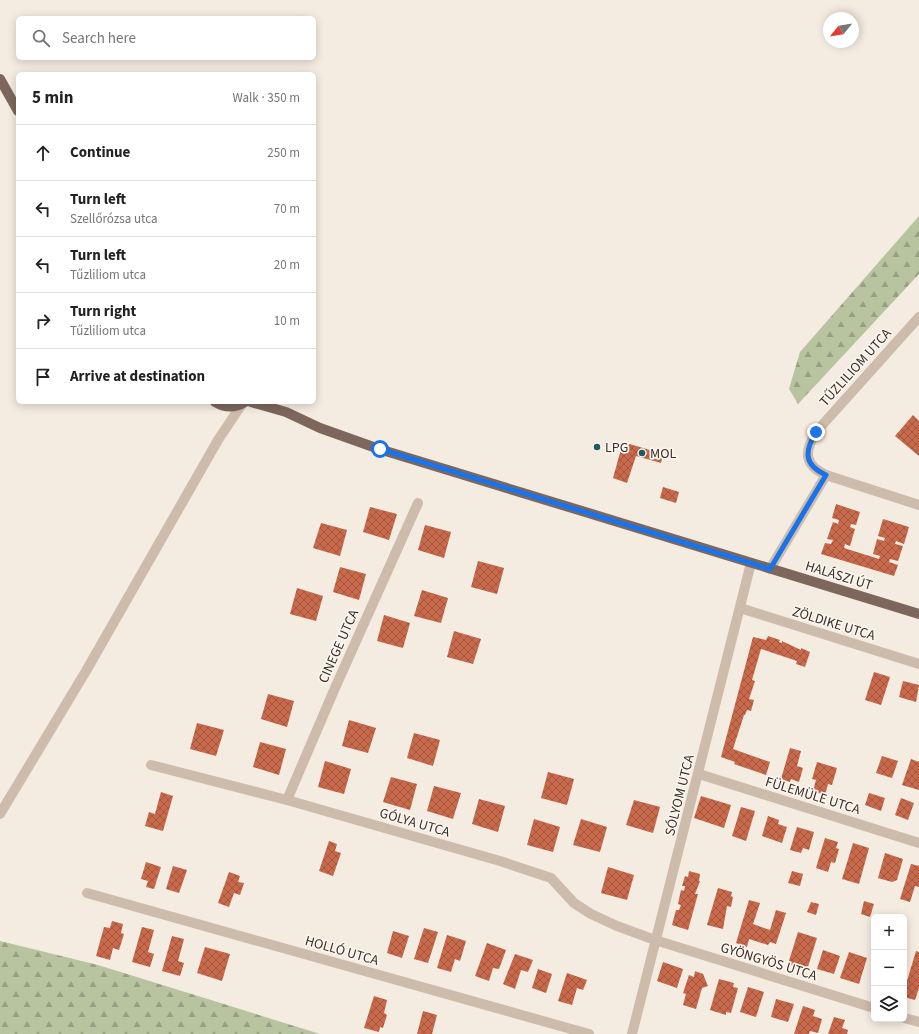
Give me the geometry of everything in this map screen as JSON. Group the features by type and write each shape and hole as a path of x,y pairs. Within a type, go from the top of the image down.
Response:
{"main road":[{"path":"0,79 16,108"},
{"path":"219,404 230,407 242,404"},
{"path":"250,404 286,412"},
{"path":"275,404 286,412"},
{"name":"HALÁSZI ÚT","path":"286,412 320,428 387,451 919,614"}],"street":[{"name":"TŰZLILIOM UTCA","path":"826,475 816,470 810,462 807,453 809,443 816,432 919,317"},
{"path":"218,440 226,414 219,404"},
{"path":"0,814 86,672 218,440 245,404"},
{"path":"770,569 826,475 919,505"},
{"name":"CINEGE UTCA","path":"287,800 337,683 418,503"},
{"name":"SÓLYOM UTCA","path":"632,1034 699,774 751,563"},
{"name":"ZÖLDIKE UTCA","path":"740,608 919,664"},
{"name":"GÓLYA UTCA","path":"151,765 287,800 500,861 551,878 574,903 591,914 656,940"},
{"name":"FÜLEMÜLE UTCA","path":"699,774 919,843"},
{"name":"HOLLÓ UTCA","path":"87,893 589,1034"},
{"name":"GYÖNGYÖS UTCA","path":"656,940 871,1007"},
{"path":"907,1019 919,1022"}],"green space":[{"path":"919,216 919,274 798,404 789,389 800,352"},
{"path":"0,941 98,965 320,1034 0,1034"}],"building":[{"path":"913,415 919,421 919,456 895,436"},
{"path":"623,442 663,454 661,463 636,456 627,483 613,478"},
{"path":"663,487 679,492 676,503 660,498"},
{"path":"836,504 860,512 856,525 851,524 850,527 855,529 850,546 845,544 844,548 879,559 880,556 873,554 877,539 884,541 885,538 878,536 883,519 909,527 904,544 896,541 895,544 903,546 898,561 890,559 889,562 898,565 894,576 821,554 825,543 831,544 833,540 827,539 833,522 838,524 839,520 832,518"},
{"path":"370,507 397,514 389,540 363,532"},
{"path":"321,523 347,530 340,556 313,548"},
{"path":"425,525 451,532 444,558 418,550"},
{"path":"478,561 504,568 497,594 471,587"},
{"path":"340,567 366,574 359,600 333,592"},
{"path":"297,588 323,596 316,621 290,614"},
{"path":"422,590 448,598 441,623 414,616"},
{"path":"384,615 410,623 403,648 377,641"},
{"path":"454,631 481,639 473,664 447,657"},
{"path":"768,636 780,640 779,642 782,643 782,641 801,650 801,648 810,652 805,667 796,664 797,661 761,649 752,680 755,681 749,699 754,700 751,711 747,710 744,715 733,749 770,762 766,775 734,764 735,762 721,757 753,637 766,640"},
{"path":"874,672 890,677 881,705 865,700"},
{"path":"903,681 919,685 916,702 899,697"},
{"path":"268,694 294,701 287,727 261,719"},
{"path":"349,720 376,728 368,753 342,746"},
{"path":"197,723 224,730 216,756 190,749"},
{"path":"414,733 440,740 433,766 407,758"},
{"path":"260,742 286,749 279,775 253,767"},
{"path":"790,748 801,751 797,766 803,768 799,782 791,779 790,782 781,779"},
{"path":"882,756 898,761 892,778 876,773"},
{"path":"911,759 919,762 919,790 902,785"},
{"path":"325,761 351,769 344,794 318,787"},
{"path":"817,762 837,768 832,785 828,784 825,795 813,791 816,780 812,779"},
{"path":"548,772 574,779 567,805 541,798"},
{"path":"391,777 417,784 410,810 383,802"},
{"path":"434,786 461,793 453,819 427,811"},
{"path":"161,792 173,796 163,831 145,826 149,812 155,814"},
{"path":"869,793 885,798 881,811 865,805"},
{"path":"701,796 731,805 724,828 694,818"},
{"path":"901,798 914,803 908,820 895,815"},
{"path":"479,799 505,806 498,832 472,824"},
{"path":"634,800 660,807 653,833 626,825"},
{"path":"741,807 755,811 746,841 732,836"},
{"path":"768,816 779,820 778,824 787,827 782,843 762,836"},
{"path":"534,819 560,827 553,852 527,845"},
{"path":"581,819 607,827 600,852 573,845"},
{"path":"797,827 814,832 809,850 803,848 801,853 790,850"},
{"path":"825,838 838,842 836,848 839,849 835,863 831,862 828,872 816,868"},
{"path":"329,841 337,844 335,851 341,853 333,876 319,871"},
{"path":"853,843 869,848 859,884 842,879"},
{"path":"885,853 903,859 897,880 892,882 878,878"},
{"path":"146,862 161,867 154,889 146,887 148,881 141,879"},
{"path":"911,864 919,866 919,887 915,886 910,902 900,899"},
{"path":"173,866 187,870 179,893 166,889"},
{"path":"608,867 634,875 627,900 601,893"},
{"path":"689,871 700,874 700,881 695,894 698,894 688,930 672,925 676,910 679,910 681,905 678,904 681,890 684,891 685,886 682,886 685,876 688,877"},
{"path":"792,871 803,874 800,886 788,883"},
{"path":"229,872 240,876 238,882 244,883 240,895 234,893 229,907 218,903"},
{"path":"718,888 732,892 731,896 733,897 731,907 727,906 723,929 707,925"},
{"path":"749,900 760,903 753,924 770,930 776,910 786,913 776,944 770,942 768,945 749,939 747,947 736,943"},
{"path":"864,901 874,904 870,917 861,914"},
{"path":"811,902 819,904 816,915 807,912"},
{"path":"112,921 123,924 121,933 124,934 119,950 113,948 110,960 96,956 104,927 110,928"},
{"path":"142,927 154,930 148,952 154,954 150,967 132,962"},
{"path":"424,928 438,932 428,963 414,959"},
{"path":"393,931 409,936 402,958 387,953"},
{"path":"798,932 817,938 807,970 788,964"},
{"path":"447,935 466,941 460,961 455,959 451,972 437,968"},
{"path":"172,936 184,939 178,961 184,963 180,976 162,971"},
{"path":"487,943 506,950 499,969 493,968 489,981 475,976"},
{"path":"205,947 230,954 222,981 197,973"},
{"path":"823,950 840,956 834,974 817,969"},
{"path":"916,951 919,952 919,988 915,1000 907,998 907,981"},
{"path":"849,952 867,958 859,984 840,978"},
{"path":"515,954 533,960 528,972 521,970 515,989 503,984"},
{"path":"663,962 683,969 677,988 657,981"},
{"path":"538,969 552,974 546,993 532,988"},
{"path":"695,971 703,974 708,986 702,988 696,1009 683,1005 686,994 683,993 689,975 694,977"},
{"path":"567,973 587,980 583,990 577,988 572,1005 558,1001"},
{"path":"719,979 734,983 733,987 738,988 731,1013 726,1012 726,1015 710,1010"},
{"path":"748,987 764,992 756,1017 740,1012"},
{"path":"374,996 387,1000 384,1013 387,1015 383,1028 380,1027 379,1032 364,1028"},
{"path":"776,999 794,1004 788,1022 771,1017"},
{"path":"803,1006 815,1010 813,1016 822,1019 818,1033 810,1031 809,1034 794,1034"},
{"path":"423,1011 437,1015 432,1034 417,1034"},
{"path":"834,1017 845,1020 842,1028 848,1030 847,1034 828,1034"}],"place":[{"name":"LPG","path":"597,447"},
{"name":"MOL","path":"642,453"}],"route":[{"path":"380,449 770,569 826,475 816,470 810,462 807,453 809,443 816,432"}]}
